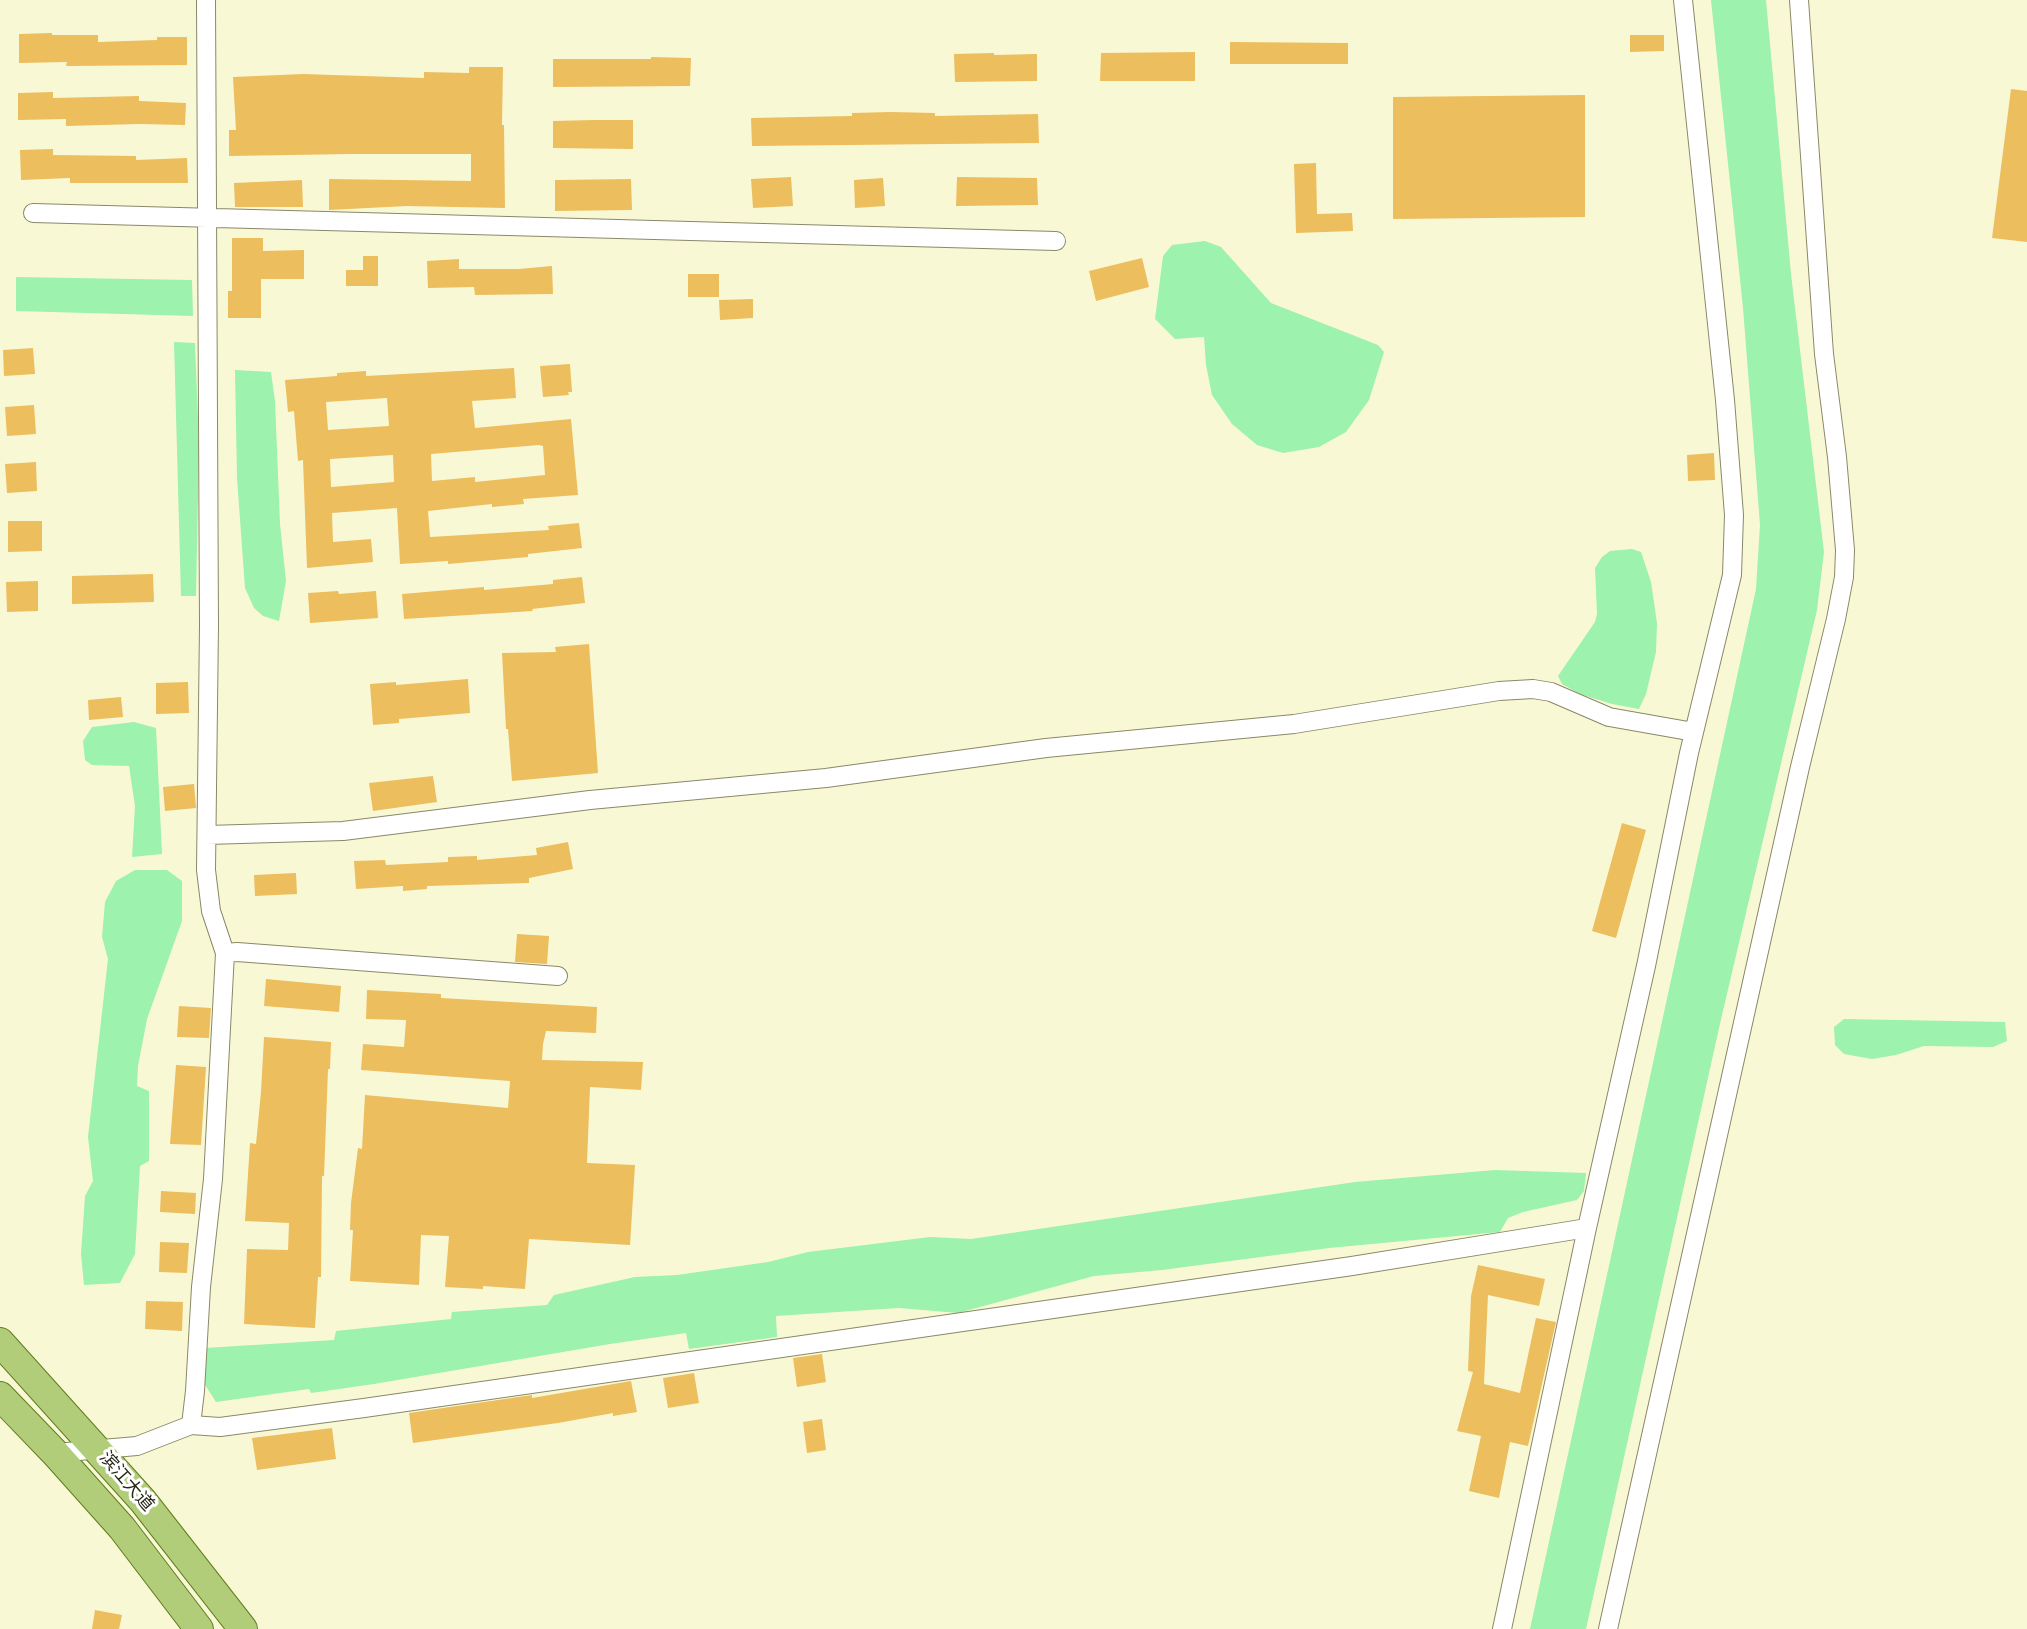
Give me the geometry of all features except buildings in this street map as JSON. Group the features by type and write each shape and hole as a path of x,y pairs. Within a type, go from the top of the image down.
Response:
{"main road":[{"name":"滨江大道","path":"0,1342 143,1501 243,1629"},
{"name":"滨江大道","path":"0,1396 122,1528 200,1629"}],"street":[{"path":"191,1425 201,1287 213,1179 225,953 211,911 206,870 209,625 206,0"},
{"path":"1502,1629 1587,1228 1646,966 1694,732 1732,575 1734,515 1725,400 1683,0"},
{"path":"1608,1629 1844,577 1845,550 1837,457 1824,354 1799,0"},
{"path":"33,213 1056,241"},
{"path":"207,835 343,831 590,800 826,778 1046,748 1294,724 1499,691 1533,689 1551,692 1609,717 1694,732"},
{"path":"225,953 237,952 558,976"},
{"path":"55,1453 137,1446 191,1425 220,1427 353,1409 1352,1266 1587,1228"}],"shaded area":[{"path":"1711,0 1766,0 1791,274 1824,552 1817,610 1719,1028 1586,1629 1530,1629 1756,589 1760,525 1743,308"},
{"path":"1205,241 1221,247 1271,303 1378,345 1384,352 1369,400 1346,432 1319,447 1283,453 1257,445 1232,424 1212,395 1206,365 1204,337 1175,339 1155,319 1163,256 1172,245"},
{"path":"16,277 192,280 193,316 16,311"},
{"path":"174,342 195,343 199,446 196,596 181,596"},
{"path":"235,370 271,372 275,401 280,524 286,581 279,621 263,616 254,608 245,588 237,478"},
{"path":"1632,549 1641,552 1651,582 1657,623 1656,652 1646,694 1639,709 1612,704 1580,694 1562,684 1558,676 1595,622 1597,614 1595,568 1602,557 1610,551"},
{"path":"134,722 156,728 162,854 132,857 135,806 129,766 92,765 85,760 83,741 92,727"},
{"path":"135,870 167,870 182,881 182,921 147,1019 138,1066 137,1086 149,1091 149,1161 140,1166 135,1254 120,1283 84,1285 81,1254 85,1196 93,1181 88,1137 108,959 102,937 105,902 116,881"},
{"path":"1844,1019 2005,1022 2007,1041 1993,1047 1924,1046 1896,1055 1872,1059 1844,1054 1835,1045 1834,1027"},
{"path":"1495,1170 1586,1173 1584,1191 1577,1200 1523,1212 1508,1218 1500,1232 1329,1248 1162,1270 1094,1276 958,1313 899,1308 776,1316 777,1337 689,1349 686,1333 374,1384 311,1393 309,1389 216,1402 202,1380 205,1348 334,1340 336,1331 451,1319 452,1312 547,1305 554,1295 635,1277 677,1275 768,1262 808,1252 930,1237 971,1239 1355,1182"}]}
